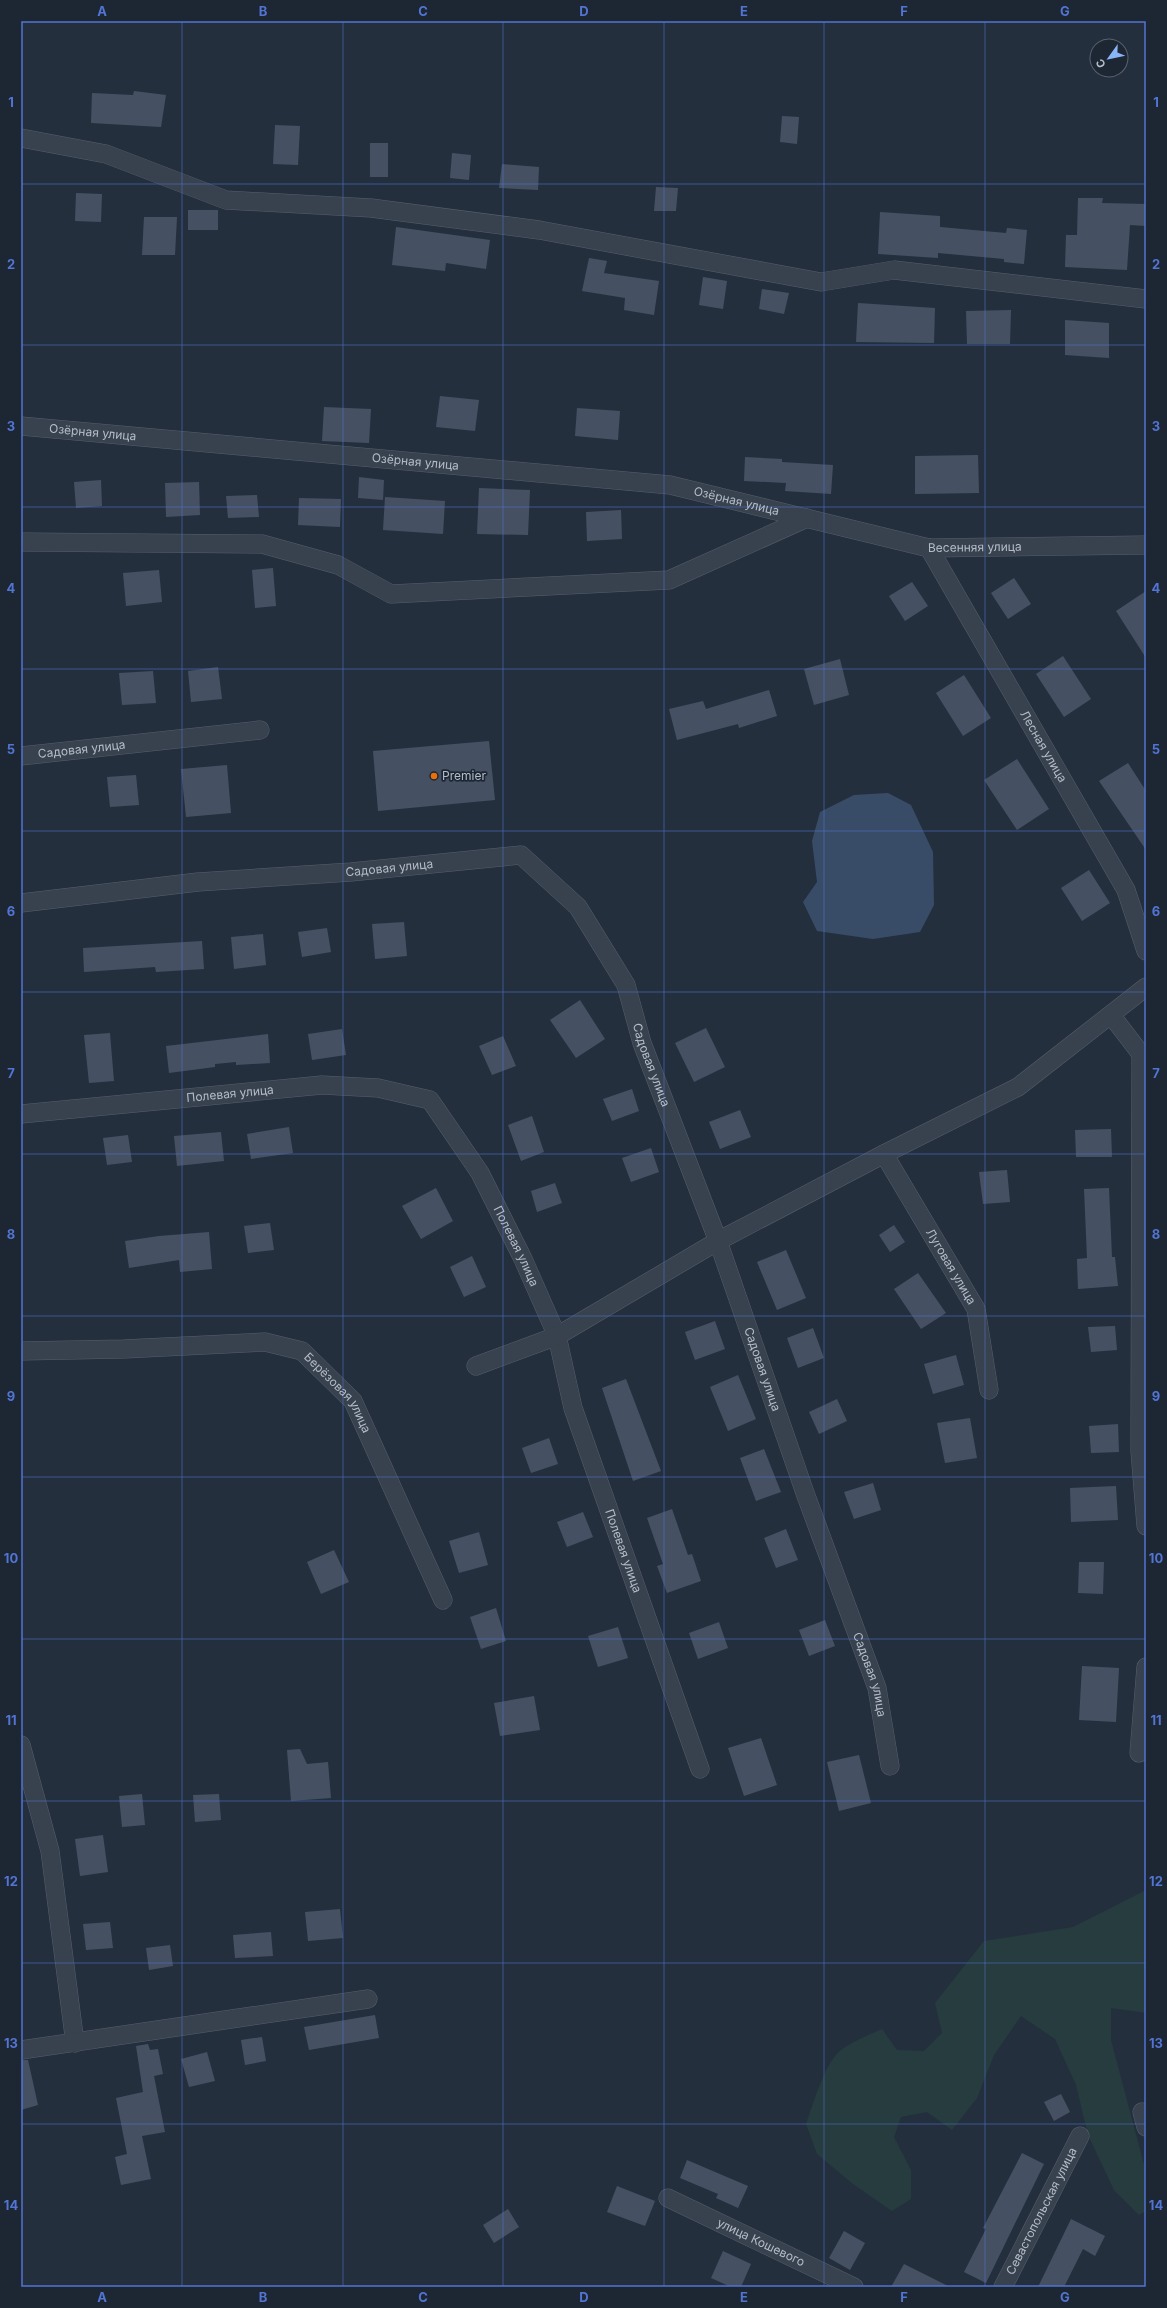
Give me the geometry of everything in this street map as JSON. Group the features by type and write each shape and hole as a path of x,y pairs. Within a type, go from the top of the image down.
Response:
{"street":[{"path":"21,138 106,154 226,200 371,208 531,229 821,282 894,270 1146,299"},
{"name":"Озёрная улица","path":"21,426 670,485 807,518"},
{"path":"21,542 262,544 338,565 391,594 669,580 807,518"},
{"name":"Весенняя улица","path":"807,518 929,548 1146,545"},
{"name":"Лесная улица","path":"929,548 1126,890 1146,951"},
{"name":"Садовая улица","path":"22,756 260,730"},
{"name":"Садовая улица","path":"27,902 198,882 351,872 521,855 578,907 626,985 642,1043 718,1241 805,1492 877,1688 890,1766"},
{"path":"476,1366 557,1336 718,1241 884,1154 1018,1087 1146,987"},
{"path":"1111,1015 1141,1054 1140,1451 1146,1526"},
{"name":"Полевая улица","path":"21,1114 322,1086 378,1088 430,1100 480,1173 523,1259 557,1336 573,1408 700,1769"},
{"name":"Луговая улица","path":"884,1154 976,1309 989,1390"},
{"name":"Берёзовая улица","path":"21,1351 124,1349 265,1342 302,1351 353,1401 443,1600"},
{"path":"1140,1752 1146,1667"},
{"path":"21,1746 50,1851 75,2043"},
{"path":"21,2050 368,1999"},
{"name":"Севастопольская улица","path":"1003,2287 1080,2136"},
{"name":"улица Кошевого","path":"668,2198 854,2287"}],"green space":[{"path":"1146,1890 1146,2013 1111,2008 1111,2040 1146,2172 1146,2211 1139,2215 1114,2190 1088,2135 1076,2085 1055,2039 1021,2016 994,2055 977,2098 952,2130 927,2112 901,2117 894,2137 911,2170 911,2199 892,2211 853,2184 817,2154 806,2124 815,2097 827,2069 831,2061 840,2051 858,2040 882,2029 897,2050 924,2051 942,2033 935,2003 984,1941 1073,1927"}],"water":[{"path":"888,793 911,805 933,852 934,905 920,932 873,939 817,931 803,902 817,882 812,841 820,812 854,795"}],"building":[{"path":"134,91 166,95 161,127 91,123 92,93 133,95"},
{"path":"782,116 799,117 797,144 780,142"},
{"path":"275,125 300,126 298,165 273,164"},
{"path":"370,143 388,143 388,177 370,177"},
{"path":"452,153 471,155 469,180 450,178"},
{"path":"502,164 539,167 538,190 499,188"},
{"path":"656,187 678,188 676,211 654,211"},
{"path":"76,193 102,194 101,222 75,221"},
{"path":"1078,198 1103,198 1102,203 1146,204 1146,226 1130,225 1127,270 1065,267 1066,235 1077,235"},
{"path":"188,210 218,210 218,230 188,230"},
{"path":"880,212 940,216 940,227 1006,233 1007,228 1027,230 1024,264 1004,262 1004,259 938,253 938,258 878,254"},
{"path":"144,217 177,217 175,255 142,255"},
{"path":"396,227 490,240 486,269 446,263 445,271 392,265"},
{"path":"589,258 607,261 604,273 659,281 654,315 624,310 625,298 582,291"},
{"path":"703,277 727,281 723,309 699,305"},
{"path":"762,289 789,293 784,314 759,309"},
{"path":"858,303 935,308 934,343 856,342"},
{"path":"1011,310 1010,344 967,344 966,311"},
{"path":"1065,320 1109,323 1109,358 1065,355"},
{"path":"440,396 479,400 475,431 436,427"},
{"path":"324,407 371,409 369,443 322,441"},
{"path":"577,408 620,411 618,440 575,436"},
{"path":"978,455 979,493 915,494 915,456"},
{"path":"745,457 782,459 782,462 833,465 831,494 785,491 786,483 744,481"},
{"path":"359,477 384,480 383,500 358,498"},
{"path":"101,480 102,506 76,508 74,482"},
{"path":"199,482 200,515 166,517 165,483"},
{"path":"479,488 530,490 528,535 477,534"},
{"path":"257,495 259,517 228,518 226,496"},
{"path":"385,497 445,501 443,534 383,530"},
{"path":"299,498 341,499 340,527 298,525"},
{"path":"621,510 622,539 587,541 586,512"},
{"path":"273,568 276,606 255,608 252,570"},
{"path":"159,570 162,602 126,606 123,573"},
{"path":"1014,578 1031,604 1008,619 991,593"},
{"path":"912,582 928,606 905,621 889,596"},
{"path":"1146,591 1146,658 1116,611"},
{"path":"1063,656 1091,699 1064,717 1036,674"},
{"path":"840,659 849,695 814,705 804,669"},
{"path":"218,667 222,699 191,702 188,671"},
{"path":"153,671 156,703 122,705 119,673"},
{"path":"964,675 991,718 963,736 936,693"},
{"path":"769,690 777,716 739,728 738,724 677,740 669,709 703,701 706,709"},
{"name":"Premier","path":"489,741 495,800 378,811 373,751"},
{"path":"1017,759 1049,809 1017,830 984,780"},
{"path":"1128,763 1146,791 1146,850 1099,781"},
{"path":"227,765 231,813 186,817 181,769"},
{"path":"136,775 139,805 110,807 107,777"},
{"path":"1089,870 1110,903 1082,921 1061,888"},
{"path":"404,922 407,956 375,959 372,924"},
{"path":"327,928 331,952 302,957 298,932"},
{"path":"263,934 266,965 234,969 231,937"},
{"path":"202,941 204,969 156,972 155,967 84,972 83,948"},
{"path":"580,1000 605,1039 576,1058 550,1020"},
{"path":"706,1028 725,1067 694,1082 675,1043"},
{"path":"342,1029 346,1055 312,1060 308,1034"},
{"path":"110,1033 114,1081 89,1083 84,1035"},
{"path":"268,1034 270,1063 236,1065 236,1062 215,1064 215,1067 169,1073 166,1046"},
{"path":"503,1036 516,1066 492,1075 479,1046"},
{"path":"632,1089 639,1111 612,1121 603,1099"},
{"path":"740,1110 751,1137 720,1149 709,1122"},
{"path":"532,1116 544,1152 521,1161 508,1125"},
{"path":"289,1127 293,1153 251,1159 247,1134"},
{"path":"1111,1129 1112,1157 1076,1157 1075,1130"},
{"path":"221,1132 224,1161 177,1166 174,1136"},
{"path":"128,1135 132,1162 107,1165 103,1138"},
{"path":"651,1148 659,1172 631,1182 622,1158"},
{"path":"1007,1170 1010,1202 983,1204 979,1172"},
{"path":"555,1183 562,1203 537,1212 531,1191"},
{"path":"436,1188 453,1221 421,1239 402,1206"},
{"path":"1109,1188 1112,1257 1115,1257 1118,1286 1078,1289 1077,1259 1087,1258 1084,1189"},
{"path":"270,1223 274,1250 248,1253 244,1226"},
{"path":"894,1225 905,1242 890,1252 879,1235"},
{"path":"209,1232 212,1269 180,1272 179,1260 129,1268 125,1241 159,1236"},
{"path":"786,1250 806,1298 777,1310 757,1262"},
{"path":"472,1256 486,1287 464,1297 450,1267"},
{"path":"918,1273 946,1313 921,1329 894,1289"},
{"path":"715,1321 725,1349 695,1360 685,1332"},
{"path":"1115,1326 1117,1350 1091,1352 1088,1327"},
{"path":"813,1328 824,1358 798,1368 787,1338"},
{"path":"956,1355 964,1385 933,1394 924,1364"},
{"path":"738,1375 756,1419 728,1431 710,1387"},
{"path":"626,1379 661,1471 633,1481 602,1388"},
{"path":"837,1399 847,1421 819,1434 809,1412"},
{"path":"970,1418 977,1458 945,1463 937,1423"},
{"path":"1118,1424 1119,1452 1091,1453 1089,1426"},
{"path":"549,1438 558,1464 531,1473 522,1448"},
{"path":"764,1449 781,1492 756,1501 740,1458"},
{"path":"873,1483 881,1510 854,1519 844,1492"},
{"path":"1116,1486 1118,1520 1071,1522 1070,1488"},
{"path":"672,1509 688,1555 692,1554 701,1581 667,1593 657,1566 663,1564 647,1518"},
{"path":"583,1512 593,1537 567,1547 557,1522"},
{"path":"786,1529 798,1560 776,1568 764,1538"},
{"path":"479,1532 488,1565 459,1573 449,1541"},
{"path":"334,1550 349,1582 321,1594 307,1562"},
{"path":"1079,1562 1104,1562 1103,1594 1078,1593"},
{"path":"496,1608 506,1641 481,1649 470,1617"},
{"path":"825,1620 835,1646 809,1656 799,1630"},
{"path":"719,1622 728,1648 698,1659 689,1633"},
{"path":"618,1627 628,1658 598,1667 588,1636"},
{"path":"1082,1666 1119,1668 1116,1722 1079,1720"},
{"path":"534,1696 540,1730 500,1736 494,1703"},
{"path":"761,1738 777,1785 744,1796 728,1748"},
{"path":"300,1749 307,1764 328,1762 331,1798 291,1801 287,1750"},
{"path":"859,1755 871,1803 839,1811 827,1762"},
{"path":"142,1794 145,1825 122,1827 119,1796"},
{"path":"219,1794 221,1820 195,1822 193,1795"},
{"path":"103,1835 108,1872 80,1876 75,1839"},
{"path":"340,1909 343,1938 308,1941 305,1912"},
{"path":"110,1922 113,1948 86,1950 83,1924"},
{"path":"271,1932 273,1956 235,1958 233,1935"},
{"path":"170,1945 173,1966 149,1970 146,1948"},
{"path":"375,2015 379,2038 309,2050 304,2027"},
{"path":"262,2037 266,2061 245,2065 241,2040"},
{"path":"148,2044 150,2050 158,2049 163,2074 154,2076 165,2132 142,2136 151,2179 121,2185 115,2157 127,2154 116,2098 143,2092 136,2046"},
{"path":"207,2052 215,2081 189,2087 181,2059"},
{"path":"21,2060 28,2060 38,2105 21,2110"},
{"path":"1061,2094 1070,2112 1054,2121 1044,2102"},
{"path":"1022,2153 1044,2164 986,2283 964,2272 986,2229 983,2228"},
{"path":"687,2160 748,2186 738,2208 716,2198 718,2194 680,2178"},
{"path":"617,2186 655,2201 645,2226 607,2212"},
{"path":"508,2209 519,2227 494,2243 483,2225"},
{"path":"1071,2219 1105,2236 1095,2256 1083,2249 1064,2287 1038,2287"},
{"path":"844,2231 865,2243 850,2270 829,2258"},
{"path":"723,2251 751,2264 741,2287 731,2287 711,2278"},
{"path":"904,2264 950,2287 891,2287"}],"place":[{"name":"Premier","path":"434,776"}]}
